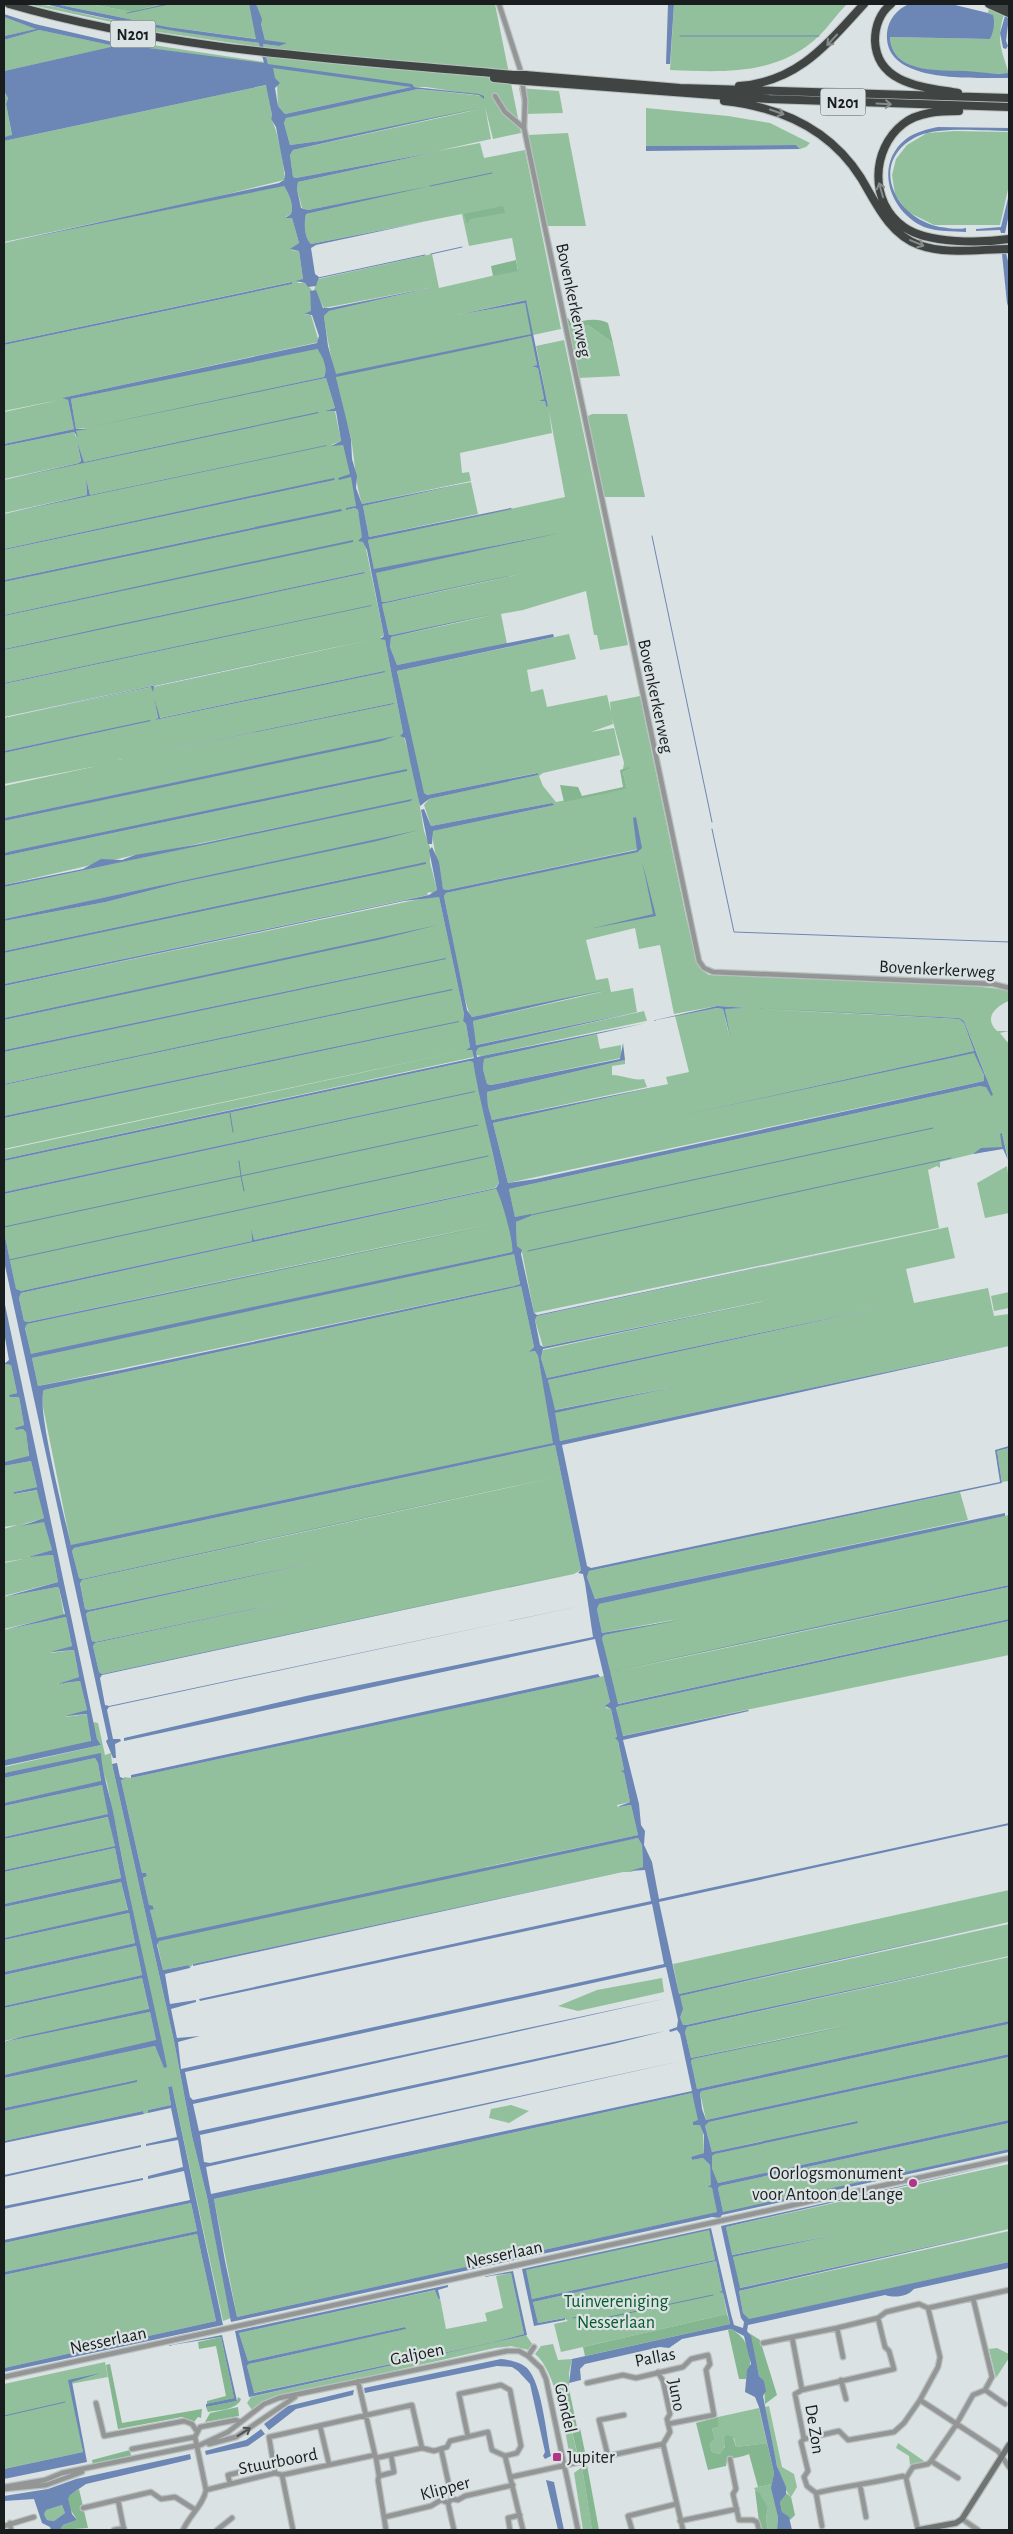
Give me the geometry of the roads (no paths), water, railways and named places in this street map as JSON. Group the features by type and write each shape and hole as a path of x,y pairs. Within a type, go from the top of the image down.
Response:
{"highway":[{"name":"N201","path":"9,4 152,38 259,53 679,91 914,105 1009,107"},
{"name":"N201","path":"679,91 746,86 768,81 787,73 806,63 820,52 864,4"},
{"name":"N201","path":"891,4 879,20 875,33 878,56 886,70 897,80 916,86 979,97"},
{"path":"990,4 1009,10"},
{"name":"N201","path":"679,91 1008,98"},
{"name":"N201","path":"679,91 754,104 792,117 834,145 849,161 881,213 901,236 918,245 938,250 1009,248"},
{"name":"N201","path":"1009,107 919,115 904,123 893,134 884,147 878,174 879,189 890,213 903,227 931,238 968,241 1009,238"}],"street":[{"name":"Bovenkerkerweg","path":"499,4 520,69 525,100 524,128 698,961 704,968 714,972 993,984 1009,988"},
{"path":"495,96 505,112 524,128"},
{"name":"Nesserlaan","path":"4,2377 1009,2158"},
{"path":"763,2343 878,2318 886,2312 919,2304 928,2308 1009,2290"},
{"path":"973,2298 992,2377 985,2390 973,2395 956,2425 931,2461 928,2464 913,2467 906,2478 918,2530 956,2523 962,2519 1009,2445"},
{"path":"804,2439 839,2431 848,2440 894,2432 904,2423 920,2400 938,2367 940,2357 928,2308"},
{"path":"802,2390 894,2369 890,2351 885,2347 878,2318"},
{"path":"837,2328 843,2357"},
{"name":"De Zon","path":"792,2338 802,2390 795,2394 804,2439 801,2442 808,2471 804,2477 807,2486 816,2493"},
{"path":"528,2356 534,2347"},
{"name":"Galjoen","path":"198,2446 216,2439 264,2404 301,2394 496,2352 519,2351 528,2356"},
{"name":"Pallas","path":"587,2383 623,2375 636,2378 683,2368 691,2359 708,2355 710,2364 706,2370 714,2415 668,2424"},
{"name":"Gondel","path":"528,2356 541,2368 546,2379 578,2530"},
{"name":"Juno","path":"658,2372 663,2381 670,2414 667,2419 668,2424"},
{"path":"841,2380 846,2399"},
{"path":"358,2382 376,2457 386,2530"},
{"path":"452,2499 441,2449 447,2448 450,2441 468,2437 488,2432 492,2450 505,2456 517,2453 521,2446 510,2390 501,2385 459,2394 468,2437"},
{"path":"985,2390 1005,2404"},
{"name":"Galjoen","path":"4,2488 46,2485 92,2468 236,2437 285,2402 301,2394"},
{"path":"920,2400 998,2451 1009,2467"},
{"path":"96,2403 104,2436 184,2421 192,2424 196,2430 195,2437 206,2490 204,2498 194,2509 183,2530"},
{"path":"275,2473 269,2437 412,2405 422,2448"},
{"path":"608,2456 599,2420 624,2414"},
{"path":"196,2430 200,2427 236,2420 241,2422"},
{"path":"668,2424 670,2432 663,2444 683,2530"},
{"path":"320,2426 329,2464"},
{"path":"132,2449 195,2437"},
{"path":"511,2477 663,2444"},
{"name":"Stuurboord","path":"250,2470 228,2475 231,2484 275,2473 282,2475 329,2464 391,2456 422,2448 434,2451 441,2449"},
{"path":"379,2476 394,2472 391,2456"},
{"path":"505,2456 523,2530"},
{"path":"730,2459 736,2489 733,2494 739,2520 753,2520 757,2522 759,2530"},
{"path":"931,2461 958,2478"},
{"path":"282,2475 293,2530"},
{"path":"822,2526 816,2493 853,2484 860,2485 903,2476 906,2478"},
{"path":"206,2490 231,2484"},
{"name":"Klipper","path":"384,2516 431,2506 441,2500 448,2503 452,2499 458,2500 465,2496 513,2485"},
{"path":"860,2485 866,2517"},
{"path":"83,2508 151,2492 161,2500 175,2497 194,2509"},
{"path":"114,2530 124,2529 118,2500"},
{"path":"448,2503 454,2530"},
{"path":"632,2530 628,2516 676,2504"},
{"path":"680,2521 737,2509"},
{"path":"510,2530 508,2518 520,2515"},
{"path":"4,2526 34,2517"},
{"path":"217,2530 232,2518"},
{"path":"962,2519 978,2530"},
{"path":"10,2523 11,2530"}],"water":[{"path":"45,4 55,4 168,27 256,39 249,4 256,4 262,19 261,24 265,40 287,43 279,46 263,44 268,64 412,84 414,87 479,94 484,96 484,99 479,95 418,89 286,118 284,123 290,145 320,141 480,108 293,150 290,155 293,177 296,178 436,152 298,182 297,189 301,208 308,210 430,186 306,214 305,230 311,244 423,222 316,245 311,248 315,274 319,277 316,286 308,287 305,283 296,281 303,279 299,251 290,249 299,243 292,218 285,218 291,214 292,207 284,186 4,243 279,183 284,180 285,174 276,127 271,119 272,115 266,85 4,141 4,137 12,135 6,104 8,98 4,91 4,71 115,46 39,30 4,40 4,36 36,29 4,17 4,14 35,24 126,45 264,63 259,43 151,27","holes":["273,68 411,87 285,114 278,106 275,88 280,83 275,78"]},
{"path":"668,4 674,4 670,64 666,64"},
{"path":"909,4 951,4 988,13 993,15 993,30 990,39 890,37 893,49 899,58 919,68 993,74 1009,73 1009,78 934,75 915,70 900,62 890,50 887,33 889,24 894,16"},
{"path":"1005,16 1009,17 1006,41 1008,46 1006,49 1003,48 1000,33"},
{"path":"938,127 1009,128 1009,131 950,130 927,133 918,136 903,146 894,159 890,173 892,187 899,200 909,212 923,221 940,227 966,228 966,232 929,229 912,220 902,211 890,187 888,174 890,162 896,150 913,134"},
{"path":"796,145 800,149 646,151 646,146"},
{"path":"1009,194 1009,214 1005,233 1001,233 1000,230 976,231 976,229 1001,227"},
{"path":"1006,253 1009,265 1009,309 1002,254"},
{"path":"292,282 292,284 4,345 4,343"},
{"path":"434,287 329,311 324,316 328,346 336,374 531,334 525,303 457,315 526,300 548,406 546,407 545,401 539,401 544,399 538,368 532,367 537,365 531,336 336,377 351,439 352,459 357,476 356,488 362,504 471,482 363,506 369,537 512,509 368,540 374,569 560,533 376,573 382,602 385,602 522,573 382,604 389,635 493,614 391,637 390,647 397,665 553,634 554,637 397,671 424,793 427,795 538,773 538,775 429,799 420,806 405,738 400,736 403,733 385,640 380,639 384,636 367,550 363,542 358,541 362,537 358,510 355,508 346,510 346,508 356,506 351,477 339,480 338,478 350,474 343,445 331,446 341,441 336,411 325,411 335,408 326,378 90,427 324,377 324,362 317,349 71,399 76,429 87,429 76,431 78,437 74,432 4,446 4,444 74,429 68,400 62,398 317,343 319,336 312,315 304,314 311,311 310,291 316,290 323,308 330,308"},
{"path":"318,412 4,480 79,463 81,461 77,441 84,462"},
{"path":"327,445 4,514 87,495 86,478 90,495"},
{"path":"334,478 335,480 4,550 4,549"},
{"path":"341,509 342,511 4,582 4,580"},
{"path":"353,540 353,542 4,616 4,615"},
{"path":"366,573 4,650 4,649"},
{"path":"371,606 4,684 4,683"},
{"path":"374,638 154,686 153,692 151,687 4,718"},
{"path":"386,672 155,720 158,718 154,697 160,718"},
{"path":"393,703 394,704 118,760"},
{"path":"151,721 4,753 4,751"},
{"path":"395,736 382,741 4,821 4,818"},
{"path":"407,769 407,771 4,856 4,853 12,851"},
{"path":"412,799 411,801 4,887 4,885 83,869 101,859 122,860 135,855 200,844"},
{"path":"552,803 555,805 433,831 432,844 428,844 421,810 424,809 431,826"},
{"path":"636,817 642,848 638,852 446,893 444,896 467,1010 472,1017 605,990 473,1021 476,1045 637,1012 478,1048 476,1052 477,1057 646,1023 484,1059 483,1069 487,1084 491,1085 620,1059 623,1043 625,1060 487,1092 492,1120 664,1085 493,1123 508,1183 536,1179 984,1081 984,1075 974,1053 674,1117 974,1051 964,1023 959,1019 757,1008 959,1018 964,1021 993,1095 991,1096 986,1087 980,1086 509,1189 515,1217 531,1214 531,1216 516,1222 517,1246 522,1250 521,1254 534,1313 537,1315 942,1228 537,1316 535,1320 540,1345 543,1347 777,1299 543,1349 541,1358 547,1378 897,1304 548,1380 555,1410 674,1387 555,1413 560,1441 1009,1346 562,1445 587,1566 591,1568 1000,1482 995,1450 1009,1446 1009,1448 997,1451 1002,1483 589,1571 587,1577 595,1599 1005,1513 1005,1516 599,1604 597,1609 602,1633 679,1620 604,1635 602,1638 618,1704 1009,1619 1009,1621 616,1708 623,1736 749,1711 623,1740 639,1804 641,1825 645,1831 644,1845 652,1862 659,1899 1009,1823 1009,1825 659,1902 679,1994 1009,1922 680,1996 683,2009 680,2017 683,2025 686,2025 1009,1956 687,2027 685,2032 691,2058 852,2025 693,2059 691,2061 697,2089 1009,2021 1009,2024 702,2091 700,2093 702,2109 706,2120 1009,2054 1009,2057 709,2122 705,2126 712,2152 857,2121 858,2123 715,2154 712,2156 712,2168 718,2183 1009,2120 1009,2123 720,2186 718,2188 723,2212 1009,2149 1009,2152 722,2215 720,2218 712,2217 231,2322 174,2041 112,1764 117,1763 120,1777 125,1779 121,1780 142,1873 146,1873 147,1876 143,1878 149,1905 153,1906 154,1909 150,1910 157,1938 638,1835 631,1805 617,1807 630,1802 624,1773 621,1771 624,1770 618,1741 615,1738 617,1737 611,1709 605,1706 610,1702 595,1639 124,1741 124,1738 306,1696 593,1637 585,1583 583,1574 578,1573 581,1570 555,1445 74,1548 72,1551 79,1578 82,1579 557,1476 82,1580 80,1583 85,1609 88,1610 330,1559 88,1612 86,1614 92,1641 95,1642 337,1591 95,1643 93,1646 99,1672 102,1674 574,1573 102,1675 100,1678 105,1705 109,1706 585,1605 109,1707 107,1710 113,1739 120,1739 121,1741 115,1744 116,1758 113,1758 106,1741 108,1739 4,1261 4,1232 16,1289 21,1291 252,1241 251,1227 254,1240 496,1188 499,1183 473,1062 470,1061 4,1161 4,1159 474,1058 472,1050 466,1050 470,1047 466,1024 463,1021 464,1014 439,897 404,901 4,986 4,984 429,895 437,890 429,850 432,847 439,862 443,889 447,890 637,850 633,818","holes":["496,1189 507,1221 512,1248 512,1252 31,1354 25,1328 27,1324 501,1223 28,1322 24,1321 19,1298 21,1293","514,1254 520,1284 514,1286 38,1386 32,1358","521,1286 534,1347 529,1352 535,1351 538,1356 553,1443 71,1545 47,1439 42,1399 44,1390","638,1838 642,1845 643,1867 630,1871 645,1870 651,1901 199,1999 200,2001 652,1904 664,1964 181,2069 178,2042 200,2036 177,2038 171,2009 196,2002 196,2000 170,2004 165,1974 190,1968 189,1965 163,1970 157,1945 159,1941","666,1967 678,2020 677,2027 669,2030 670,2032 677,2030 680,2034 692,2091 211,2194 206,2167 681,2061 210,2163 204,2162 200,2135 665,2031 199,2131 193,2104 668,1998 193,2100 190,2097 185,2072","692,2093 698,2120 693,2122 693,2125 700,2125 704,2135 704,2153 691,2157 692,2160 703,2158 710,2165 711,2185 707,2186 712,2188 717,2212 237,2317 214,2199"]},
{"path":"419,830 377,841 179,883 106,902 4,921 4,919"},
{"path":"642,861 656,916 589,929 653,914"},
{"path":"426,862 426,864 4,953 4,951"},
{"path":"438,925 382,939 4,1020 4,1018"},
{"path":"446,959 4,1052 4,1050"},
{"path":"453,990 4,1085 4,1084"},
{"path":"717,1006 748,1008 725,1009 730,1036 723,1009 717,1008 651,1021"},
{"path":"459,1022 4,1118 4,1116"},
{"path":"475,1092 4,1194 4,1192"},
{"path":"1002,1133 1008,1160 1003,1149 973,1154 981,1148 1002,1147 1000,1134"},
{"path":"4,1300 97,1739 101,1745 4,1766 4,1760 91,1741 87,1714 65,1716 87,1710 80,1681 57,1684 79,1677 74,1650 50,1652 72,1646 66,1617 4,1630 65,1614 59,1588 57,1587 4,1597 58,1582 53,1555 28,1557 52,1550 44,1522 21,1526 44,1518 37,1490 14,1494 14,1492 37,1487 31,1461 4,1466 4,1462 29,1456 26,1432 23,1429 16,1430 15,1428 24,1425 19,1397 10,1397 9,1395 17,1393 11,1365 4,1364 9,1360 4,1332"},
{"path":"1009,1585 1009,1587 614,1671"},
{"path":"598,1674 600,1677 131,1778 131,1775"},
{"path":"101,1753 104,1777 167,2067 164,2068 155,2046 4,2078 4,2075 156,2040 150,2012 4,2042 149,2009 142,1978 4,2008 4,2006 142,1975 136,1946 4,1975 4,1972 135,1943 129,1913 4,1940 4,1938 128,1910 121,1882 4,1907 4,1904 121,1878 115,1848 4,1872 4,1870 115,1846 108,1817 4,1839 4,1837 108,1814 102,1785 4,1806 4,1803 101,1781 98,1763 95,1758 4,1778 4,1773"},
{"path":"627,1871 193,1966 193,1964"},
{"path":"137,2080 137,2082 4,2111 4,2108"},
{"path":"172,2086 223,2325 4,2372 4,2368 216,2321 197,2234 4,2275 4,2272 197,2231 191,2203 4,2243 4,2240 190,2200 184,2171 148,2179 148,2176 183,2167 178,2140 146,2146 146,2144 177,2137 171,2108 148,2113 148,2110 171,2105 168,2087"},
{"path":"143,2111 144,2114 4,2143 4,2141"},
{"path":"141,2145 141,2147 4,2177 4,2175"},
{"path":"1009,2162 726,2227 732,2255 834,2235 733,2257 740,2288 1009,2229 739,2291 743,2313 749,2319 1009,2262 1009,2268 914,2289 908,2294 901,2296 885,2295 748,2325 747,2331 751,2336 759,2376 764,2381 766,2391 763,2396 777,2466 786,2487 786,2494 780,2502 782,2512 789,2517 792,2530 777,2530 778,2517 771,2488 774,2473 759,2407 755,2397 745,2392 747,2370 751,2364 744,2336 731,2329 682,2339 669,2348 660,2347 585,2364 580,2369 581,2380 569,2383 572,2359 730,2324 723,2293 719,2292 722,2291 716,2261 533,2302 538,2323 565,2318 565,2320 534,2326 522,2269 711,2228 734,2325 743,2328 744,2322 741,2318 721,2226","holes":["709,2230 715,2260 532,2299 526,2270"]},
{"path":"143,2178 143,2180 4,2209 4,2206"},
{"path":"513,2271 527,2335 249,2397 235,2331 448,2285 448,2287 438,2290 439,2300 435,2290 239,2333 248,2361 405,2327 406,2329 249,2364 247,2366 254,2393 490,2343 524,2334 511,2273 482,2277"},
{"path":"222,2335 237,2401 206,2407 206,2404 234,2398 221,2337 166,2346"},
{"path":"501,2359 521,2364 532,2375 543,2409 551,2456 545,2459 530,2384 512,2367 497,2366 365,2393 364,2388"},
{"path":"101,2373 72,2382 87,2462 4,2479 4,2469 83,2452 68,2380"},
{"path":"354,2390 353,2395 296,2409 269,2430 264,2424 288,2406"},
{"path":"261,2429 265,2434 248,2446 206,2455 205,2451 246,2440"},
{"path":"190,2454 191,2459 86,2484 70,2495 68,2499 72,2514 77,2520 63,2525 60,2530 51,2530 50,2527 42,2523 34,2499 4,2501 4,2496 48,2489 76,2479","holes":["62,2505 65,2513 54,2521 47,2520 44,2514 46,2510"]},
{"path":"546,2480 554,2482 564,2530 558,2530"}],"waterway":[{"path":"127,13 169,4"},
{"path":"680,36 819,36"},
{"path":"430,186 492,173"},
{"path":"431,254 462,247"},
{"path":"318,278 425,255"},
{"path":"652,536 712,822"},
{"path":"712,829 734,932 1009,942"},
{"path":"230,1113 233,1132"},
{"path":"244,1191 241,1176 478,1125"},
{"path":"531,1215 933,1128"},
{"path":"9,1260 488,1156"},
{"path":"528,1251 951,1158"},
{"path":"4,1227 241,1176 239,1161"},
{"path":"573,2318 579,2317 581,2323 713,2295"},
{"path":"4,2416 65,2402"}],"place":[{"name":"Oorlogsmonument voor Antoon de Lange","path":"913,2183"},
{"name":"Jupiter","path":"557,2457"}],"park label":[{"name":"Tuinvereniging Nesserlaan","path":"616,2311"}]}
